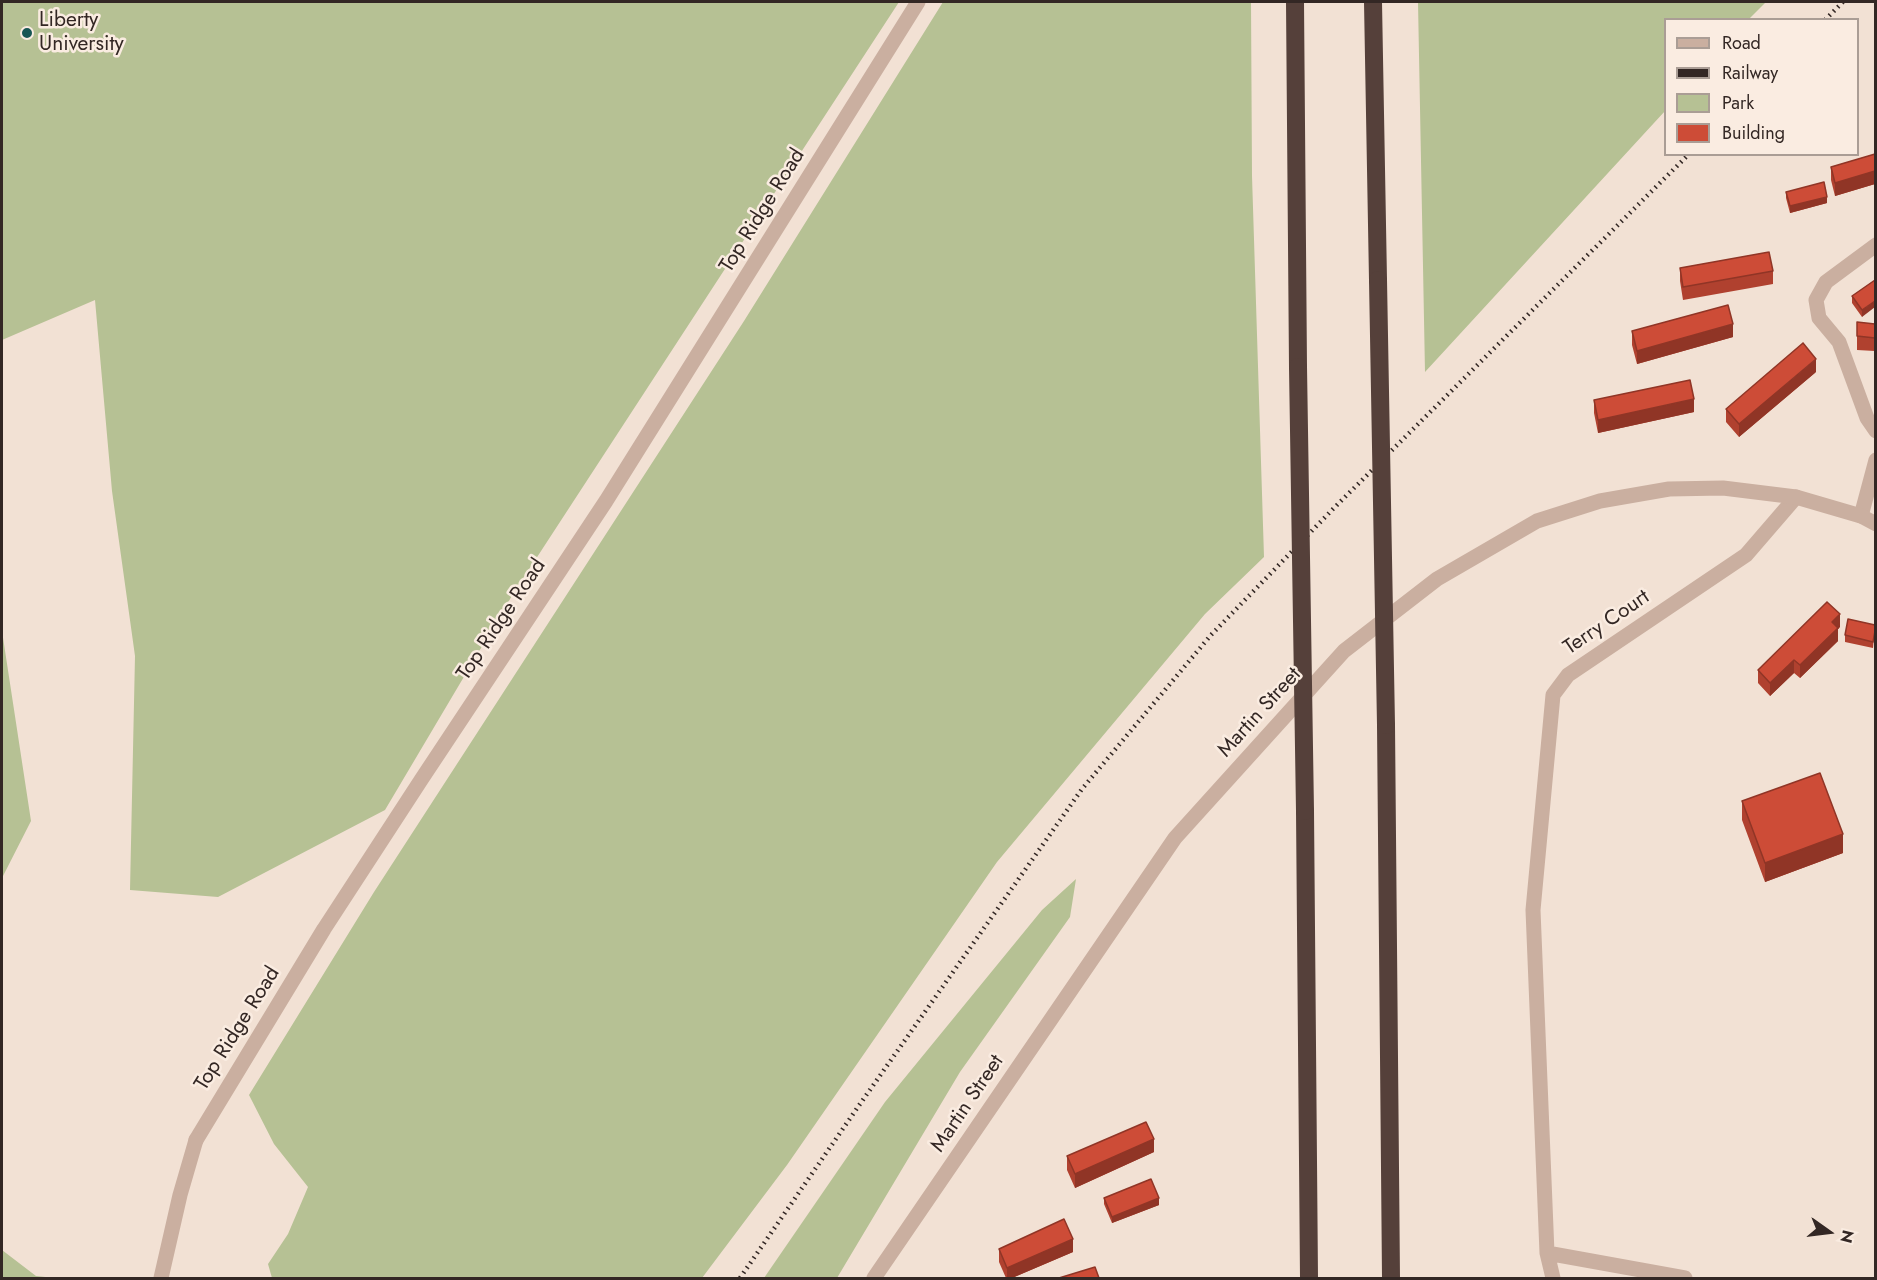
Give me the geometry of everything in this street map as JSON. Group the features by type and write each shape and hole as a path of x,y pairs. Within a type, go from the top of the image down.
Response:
{"highway":[{"path":"1295,2 1310,1278"},
{"path":"1373,2 1386,725 1391,1278"}],"street":[{"name":"Top Ridge Road","path":"161,1278 180,1195 196,1140 324,929 606,501 918,2"},
{"path":"1875,245 1826,282 1816,300 1819,318 1839,342 1867,417 1875,431"},
{"path":"1861,516 1875,460"},
{"name":"Martin Street","path":"874,1278 1175,838 1344,651 1437,579 1537,521 1600,501 1669,489 1723,488 1796,497 1861,516 1875,524"},
{"name":"Terry Court","path":"1553,1278 1547,1253 1533,910 1553,695 1568,675 1746,555 1796,497"},
{"path":"1547,1253 1685,1278"}],"green space":[{"path":"2,2 899,2 513,594 385,810 218,897 130,890 135,656 112,491 95,300 2,340"},
{"path":"943,2 1251,2 1252,176 1264,557 1205,614 997,862 787,1165 702,1278 272,1278 268,1264 288,1234 308,1187 274,1144 249,1095 374,892 744,321"},
{"path":"1418,2 1766,2 1750,18 1664,18 1664,112 1425,372"},
{"path":"2,631 31,821 2,878"},
{"path":"1076,879 1070,917 960,1072 837,1278 764,1278 885,1102 1042,910"},
{"path":"2,1250 36,1276 55,1278 2,1278"}],"building":[{"path":"1875,154 1875,171 1835,183 1831,167"},
{"path":"1824,182 1827,197 1790,206 1786,192"},
{"path":"1769,252 1773,271 1683,287 1680,268"},
{"path":"1875,280 1875,301 1862,310 1852,296"},
{"path":"1728,305 1733,324 1637,351 1632,331"},
{"path":"1857,322 1875,324 1875,338 1857,336"},
{"path":"1803,343 1816,359 1739,424 1726,409"},
{"path":"1690,380 1694,399 1598,420 1594,400"},
{"path":"1827,602 1840,614 1832,622 1838,628 1800,665 1794,660 1770,683 1758,670"},
{"path":"1848,619 1875,625 1873,642 1845,635"},
{"path":"1820,773 1843,834 1765,863 1742,801"},
{"path":"1146,1122 1154,1139 1075,1174 1067,1156"},
{"path":"1151,1179 1159,1198 1112,1217 1104,1198"},
{"path":"1064,1219 1073,1239 1007,1268 999,1249"},
{"path":"1095,1267 1099,1278 1059,1278"}],"railway":[{"path":"1827,18 1843,2"},
{"path":"740,1278 1082,789 1211,635 1333,509 1687,156"}],"place":[{"name":"Liberty University","path":"27,33"}]}
